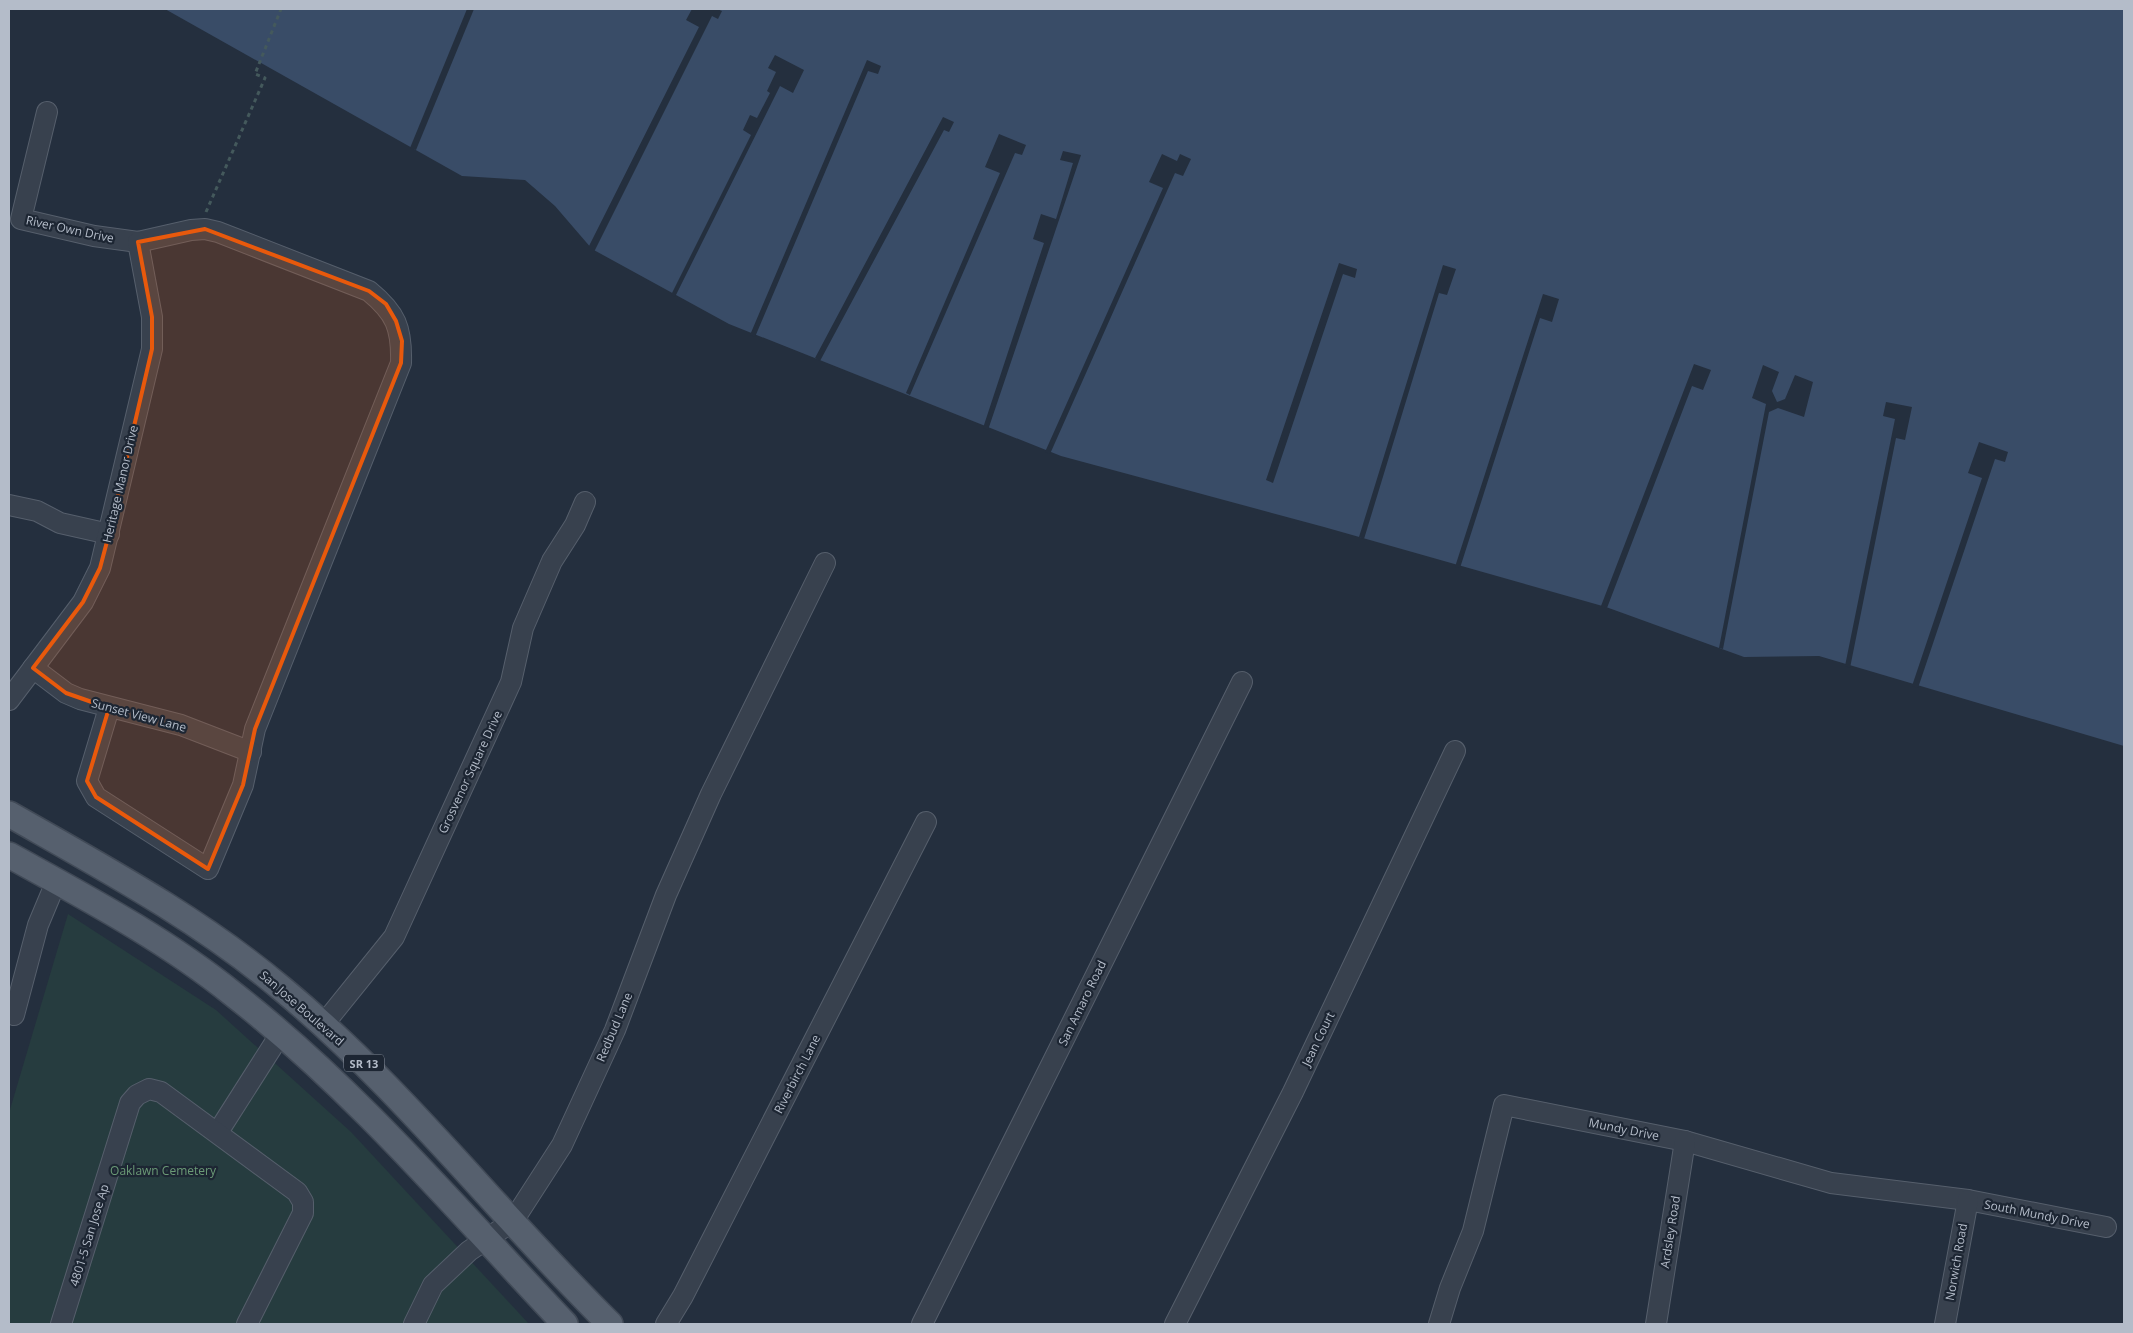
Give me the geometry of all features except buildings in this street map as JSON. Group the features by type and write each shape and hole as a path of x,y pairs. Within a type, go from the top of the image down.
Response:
{"main road":[{"name":"San Jose Boulevard","path":"9,814 119,877 210,935 280,987 383,1081 610,1324"},
{"name":"SR 13","path":"9,855 175,951 281,1033 346,1093 565,1324"}],"street":[{"name":"River Own Drive","path":"47,112 21,219 94,236 138,242"},
{"path":"109,708 87,781 96,797 208,868 243,785 255,729 401,363 402,341 396,321 386,304 369,291 218,232 205,229 191,230 138,242"},
{"name":"Heritage Manor Drive","path":"9,700 83,602 100,568 152,349 152,318 138,242"},
{"name":"Grosvenor Square Drive","path":"322,1024 394,937 511,682 523,628 552,561 575,525 585,502"},
{"path":"9,505 37,512 60,523 109,534"},
{"name":"Redbud Lane","path":"414,1324 433,1285 469,1250 486,1241 513,1221 566,1136 614,1030 666,895 711,794 825,563"},
{"name":"Sunset View Lane","path":"33,668 66,693 80,699 181,725 251,752"},
{"name":"San Amaro Road","path":"922,1324 1242,682"},
{"name":"Jean Court","path":"1176,1324 1293,1092 1455,751"},
{"name":"Riverbirch Lane","path":"666,1324 683,1296 926,822"},
{"path":"14,1016 38,925 56,882"},
{"path":"247,1324 304,1213 303,1202 298,1192 218,1132 281,1033"},
{"name":"4801-5 San Jose Ap","path":"61,1324 130,1103 149,1089 161,1092 218,1132"},
{"name":"Mundy Drive","path":"1438,1324 1472,1231 1504,1105 1685,1141 1831,1183 1968,1200"},
{"name":"Ardsley Road","path":"1656,1324 1685,1141"},
{"name":"South Mundy Drive","path":"1968,1200 2106,1227"},
{"name":"Norwich Road","path":"1945,1324 1968,1200"}],"path":[{"path":"205,218 206,209 265,78 255,74 281,9"}],"highlighted area":[{"path":"205,229 369,291 386,304 396,321 402,341 401,363 255,729 243,785 208,869 96,797 87,781 109,708 66,693 33,668 83,602 100,568 109,534 152,349 152,317 138,242"}],"green space":[{"name":"Oaklawn Cemetery","path":"68,914 216,1010 351,1132 529,1324 9,1324 9,1113"}],"water":[{"path":"165,9 2124,9 2124,746 1819,656 1744,657 1606,607 1324,527 1061,456 729,324 592,249 555,206 525,180 462,176"}],"pier":[{"path":"467,9 474,9 416,150 410,148"},
{"path":"692,9 717,9 722,11 718,19 712,16 594,252 588,248 699,27 686,20"},
{"path":"775,55 804,70 793,93 780,86 675,297 671,295 751,135 743,130 750,115 757,118 770,93 767,91 776,72 768,68"},
{"path":"867,60 881,66 878,74 868,71 755,337 750,335"},
{"path":"943,117 954,122 949,132 944,130 820,361 815,358"},
{"path":"999,134 1026,145 1022,155 1015,153 910,395 906,393 1000,173 985,167"},
{"path":"1063,151 1081,155 988,430 983,428 1044,243 1033,239 1041,214 1056,219 1073,163 1060,160"},
{"path":"1162,154 1177,161 1180,154 1191,159 1183,176 1175,173 1050,454 1045,452 1163,188 1149,182"},
{"path":"1339,263 1357,269 1355,278 1343,274 1273,483 1266,480"},
{"path":"1443,265 1456,269 1447,295 1439,293 1364,539 1359,537"},
{"path":"1543,294 1559,299 1552,322 1540,318 1460,568 1455,567"},
{"path":"1694,364 1711,370 1703,390 1692,386 1607,608 1601,606"},
{"path":"1763,365 1779,372 1772,391 1777,402 1785,399 1795,375 1813,382 1804,417 1778,408 1769,412 1723,649 1719,648 1766,404 1752,398"},
{"path":"1886,402 1912,407 1905,440 1896,438 1850,668 1845,666 1895,419 1883,416"},
{"path":"1979,442 2008,452 2005,462 1995,459 1918,688 1912,686 1982,478 1968,473"}]}
